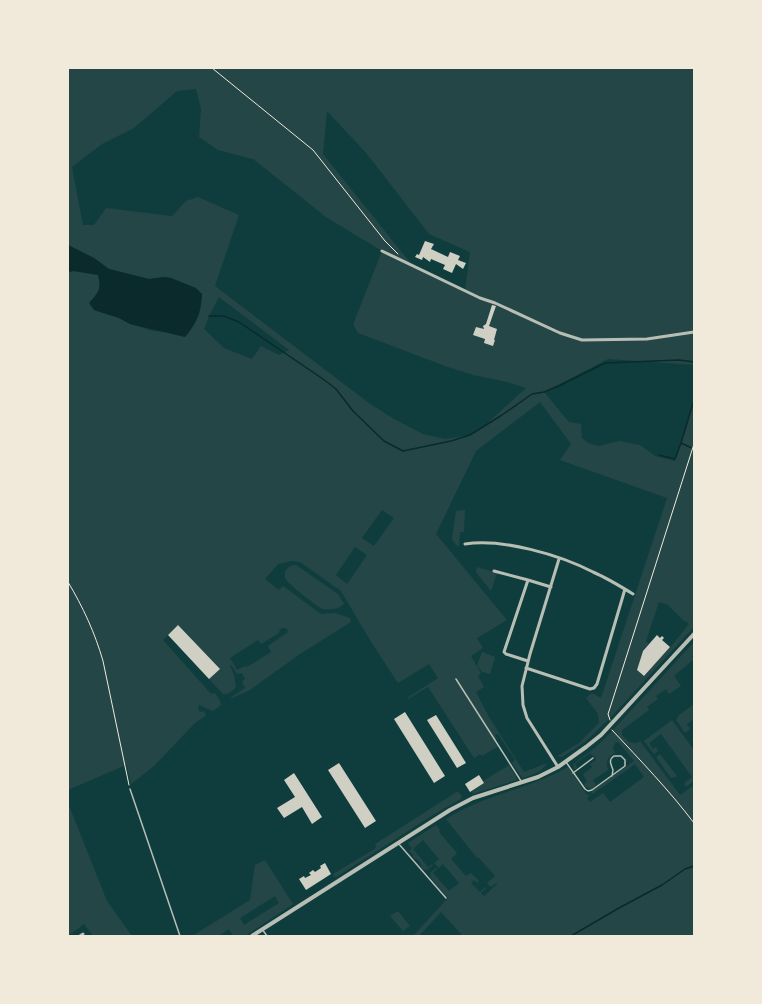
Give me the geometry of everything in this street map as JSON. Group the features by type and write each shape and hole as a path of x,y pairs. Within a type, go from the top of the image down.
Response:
{"street":[{"path":"382,251 480,298 495,303 560,333 582,340 646,339 694,332"},
{"path":"465,544 475,542 531,550 594,572 633,594"},
{"path":"558,767 533,729 525,712 522,686 528,661 559,559"},
{"path":"494,570 551,587"},
{"path":"528,580 504,650 506,654 528,661"},
{"path":"526,668 590,689 594,688 597,684 625,589"},
{"path":"252,936 450,810 470,800 538,777 566,762 586,747 609,726 694,634"}],"lane":[{"path":"456,679 522,783"},
{"path":"566,762 588,791 592,790 612,776 625,766 625,760 621,756 617,755 611,758 610,764 613,770 612,776"},
{"path":"573,773 593,758"},
{"path":"130,789 180,936"},
{"path":"398,843 446,898"},
{"path":"262,929 267,936"}],"path":[{"path":"212,68 313,150 386,241 407,263"},
{"path":"612,722 608,716 611,705 694,444"},
{"path":"68,582 78,599 103,661 130,789"},
{"path":"609,726 653,774 694,824"}],"shaded area":[{"path":"68,68 694,68 694,365 608,359 544,392 569,422 581,424 582,438 588,443 599,446 619,441 640,445 655,456 675,461 694,400 694,627 614,714 585,742 562,757 557,756 579,743 599,723 598,714 586,698 592,693 601,698 667,498 560,460 571,444 540,402 476,451 436,534 507,620 477,638 483,648 471,656 481,673 478,676 484,687 476,692 489,717 524,772 547,763 543,769 523,778 512,763 515,760 498,734 495,735 497,739 495,740 499,746 482,756 480,754 474,758 428,687 408,699 407,698 438,678 429,664 398,683 373,645 341,591 300,562 292,561 278,564 265,579 279,590 283,586 321,614 335,613 350,618 351,622 300,654 250,690 232,698 230,698 245,688 242,682 245,679 242,673 237,674 230,665 236,686 231,692 223,694 209,679 219,669 178,625 163,640 211,694 215,693 221,705 213,711 199,705 198,709 200,712 204,711 206,716 196,722 153,767 131,784 126,765 68,790 68,272 74,271 98,275 100,288 94,310 153,331 167,332 199,314 202,294 171,278 164,277 149,279 109,269 94,258 68,245","holes":["196,89 201,109 199,137 218,150 253,159 326,217 382,251 354,322 354,326 358,333 445,366 473,375 507,382 526,388 484,426 470,435 445,439 423,434 394,419 369,403 215,286 239,215 198,197 186,201 172,216 106,208 94,225 83,225 72,167 102,144 134,128 177,91","327,111 367,154 429,234 470,252 465,290 412,265 323,154","219,297 289,350 279,355 261,346 252,359 224,348 204,329","382,510 394,518 374,546 362,538","355,547 367,555 347,584 336,575","659,602 668,605 685,622 686,621 689,624 643,676 637,670 643,651 649,644 646,641","284,628 287,629 288,632 268,646 271,652 247,667 245,666 237,670 230,658 258,640 261,644 279,633 280,629"]},
{"path":"68,245 94,258 109,269 149,279 164,277 171,278 196,288 202,294 198,317 193,327 185,337 130,324 119,318 94,310 89,303 95,296 100,284 98,275 74,271 68,272"},
{"path":"465,510 464,532 460,532 459,546 456,545 452,539 456,511"},
{"path":"296,565 338,594 344,604 334,609 323,609 303,595 285,578 285,571 290,566"},
{"path":"477,567 497,573 491,591 476,572"},
{"path":"694,642 694,654 692,656 694,659 674,676 681,686 669,694 666,689 656,696 658,699 647,707 649,710 622,730 622,735 629,742 637,743 640,741 680,795 694,785 694,936 463,936 441,912 419,936 413,936 448,898 431,878 430,873 436,868 437,869 433,873 449,891 459,883 443,864 439,868 434,863 439,859 423,840 413,849 428,867 432,864 433,865 427,870 422,869 417,859 413,858 413,854 409,851 412,849 408,843 436,825 440,830 439,832 457,853 451,859 466,876 471,873 479,881 477,883 474,880 471,883 480,892 485,887 486,888 481,893 484,896 497,884 496,883 491,887 487,883 495,876 478,857 477,858 446,819 476,804 553,775 568,767 589,796 592,794 591,792 634,761 618,742 615,743 613,749 615,753 607,762 608,770 593,780 596,785 592,789 586,787 584,784 587,782 583,774 592,767 590,764 596,760 594,755 593,756 590,753 575,764 577,767 576,769 574,769 573,764 596,747","holes":["635,764 644,777 610,802 603,793 590,802 587,798"]},
{"path":"482,652 495,657 490,674 482,672 477,665"},
{"path":"694,704 694,719 687,724 690,729 685,733 676,720 679,715"},
{"path":"672,720 694,750 694,781 686,787 684,783 692,777 661,734 649,743 653,749 656,747 658,751 654,754 644,741"},
{"path":"660,754 677,776 671,778 656,757"},
{"path":"509,765 517,780 473,794 471,792 484,783 483,781"},
{"path":"458,791 462,797 461,799 436,813 335,878 333,874 376,848 375,844"},
{"path":"68,803 107,901 132,936 93,936 84,924 68,936"},
{"path":"265,860 293,904 245,936 233,936 229,929 218,936 192,936 250,900 255,865","holes":["275,896 279,903 244,925 240,918"]},
{"path":"398,911 410,926 403,931 390,916"}],"building":[{"path":"425,241 434,244 431,249 448,257 450,252 460,256 458,260 466,263 463,269 456,264 452,273 443,269 445,265 431,259 430,262 423,257 422,260 415,257 417,254 419,255"},
{"path":"492,305 496,306 489,326 497,329 493,346 484,343 485,339 473,335 476,327 484,329 483,326 486,324"},
{"path":"178,625 220,669 209,679 168,635"},
{"path":"657,635 660,638 662,636 664,638 662,640 670,647 644,676 637,670 643,651"},
{"path":"405,712 445,776 434,783 394,719"},
{"path":"436,715 466,763 457,768 427,720"},
{"path":"339,763 376,821 365,828 328,770"},
{"path":"294,773 322,817 312,824 302,807 284,818 277,808 295,797 284,780"},
{"path":"479,775 484,783 470,792 465,784"},
{"path":"325,863 331,874 306,890 299,879 304,876 305,878 311,875 309,873 313,870 315,872"}],"waterway":[{"path":"209,316 224,316 239,322 323,379 336,389 353,411 384,441 403,451 451,441 470,435 532,394 544,392 559,386 605,363 679,360 694,362"},
{"path":"659,455 675,459 694,400"},
{"path":"681,443 694,449"},
{"path":"571,936 662,885 685,869 694,866"}]}
